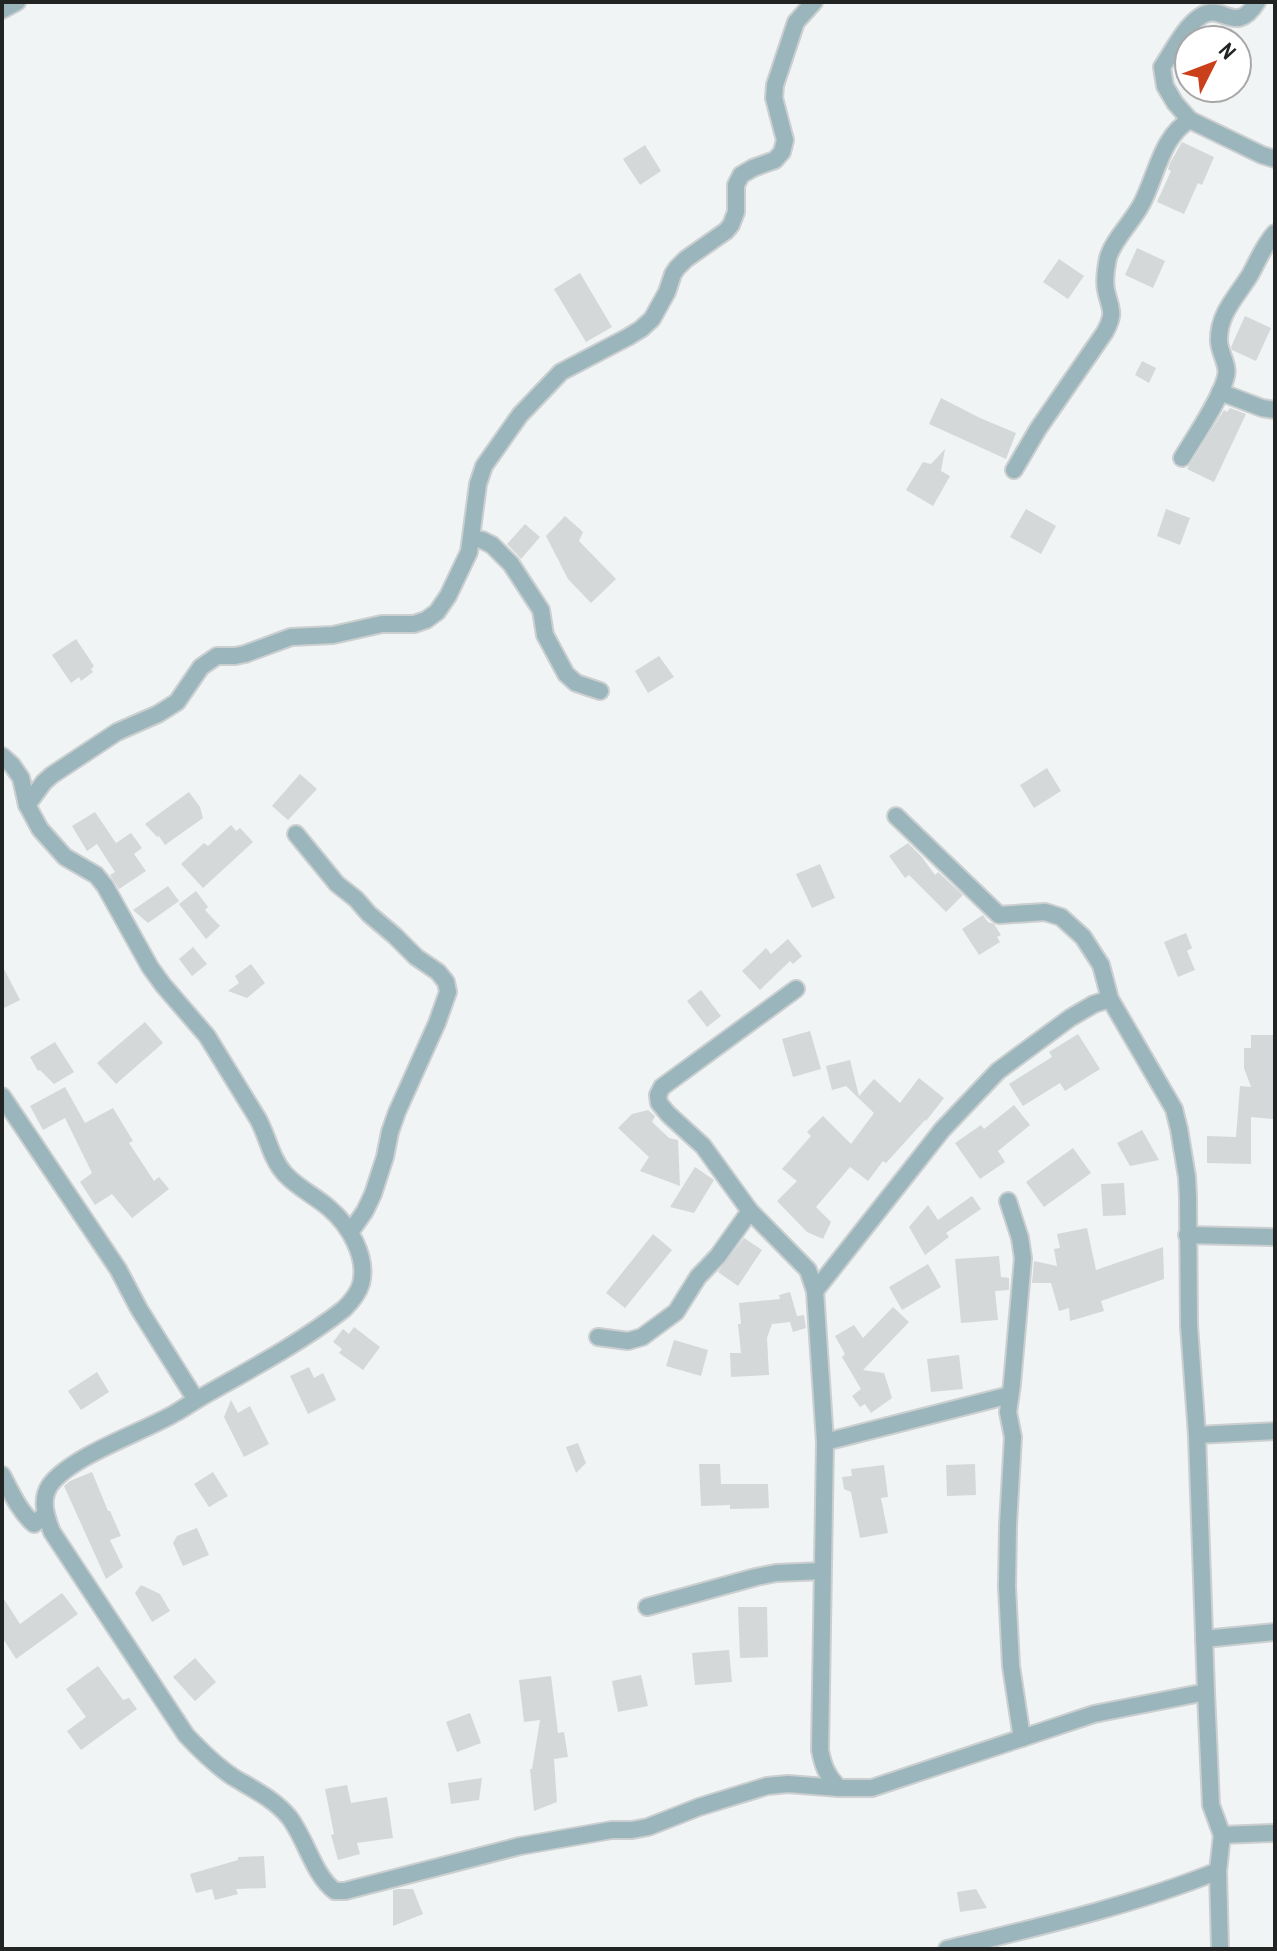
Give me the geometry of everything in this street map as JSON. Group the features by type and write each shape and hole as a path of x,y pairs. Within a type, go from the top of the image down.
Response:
{"street":[{"path":"2,10 17,2"},
{"path":"27,805 52,775 117,732 177,702 201,667 217,656 245,654 291,637 333,635 382,624 414,624 437,612 469,552 478,484 484,466 520,415 561,372 628,337 652,319 677,268 731,225 736,212 736,185 741,175 775,160 782,152 785,140 774,98 775,85 796,22 814,2"},
{"path":"1257,2 1247,15 1239,18 1209,13 1201,16 1183,35 1162,67 1165,86 1190,120 1275,159"},
{"path":"1014,470 1111,321 1112,307 1105,278 1108,257 1141,205 1166,148 1182,124 1190,120"},
{"path":"1182,458 1227,374 1218,339 1222,321 1275,233"},
{"path":"1220,392 1275,410"},
{"path":"472,538 492,545 511,564 541,610 545,635 566,674 576,683 600,691"},
{"path":"2,756 21,778 27,805 40,829 65,857 96,875 105,886 150,967 207,1036 240,1088 283,1172 329,1208 351,1231 360,1258 363,1272 361,1287 344,1309 228,1384 177,1413 90,1455 64,1472 48,1489 45,1499 45,1515 52,1532 186,1735 218,1766 260,1792 288,1816 327,1886 335,1891 345,1891 520,1846 648,1827 767,1786 872,1788 1094,1714 1206,1692"},
{"path":"896,816 999,915 1045,912 1069,922 1101,965 1110,999 1174,1109 1187,1177 1189,1326 1197,1435 1211,1805 1222,1835 1218,1871 1220,1949"},
{"path":"296,834 337,884 416,957 438,972 446,982 448,992 397,1112 373,1194 351,1231"},
{"path":"796,989 662,1087 658,1095 659,1103 703,1146 750,1211 808,1270 815,1291 825,1442 820,1750 814,1775 802,1785"},
{"path":"815,1291 942,1130 989,1080 1024,1050 1070,1018 1110,999"},
{"path":"2,1096 118,1269 139,1309 196,1400"},
{"path":"1008,1201 1023,1258 1008,1412 1013,1437 1007,1587 1011,1666 1022,1738"},
{"path":"598,1337 628,1341 642,1337 676,1312 698,1277 718,1256 750,1211"},
{"path":"1187,1235 1275,1237"},
{"path":"825,1442 1010,1395"},
{"path":"1197,1435 1275,1431"},
{"path":"2,1475 29,1520 34,1524 45,1515"},
{"path":"647,1607 756,1577 822,1571"},
{"path":"1204,1639 1275,1632"},
{"path":"820,1750 830,1779 839,1788"},
{"path":"1222,1835 1275,1833"},
{"path":"947,1949 1170,1891 1218,1871"}],"building":[{"path":"1182,142 1214,157 1202,185 1198,183 1184,214 1157,202 1171,171 1168,169 1170,163"},
{"path":"645,145 661,171 640,185 623,159"},
{"path":"1137,248 1165,261 1153,288 1125,275"},
{"path":"1059,259 1084,276 1068,299 1043,282"},
{"path":"580,273 612,327 586,342 554,289"},
{"path":"1245,316 1271,328 1256,361 1231,347"},
{"path":"1142,361 1156,368 1149,383 1135,375"},
{"path":"941,398 1016,433 1006,459 929,424"},
{"path":"1230,408 1246,414 1214,482 1187,469 1224,410 1227,412"},
{"path":"945,449 941,471 950,476 933,506 906,490 923,462 931,464"},
{"path":"1026,509 1056,526 1041,554 1010,537"},
{"path":"1166,509 1190,518 1180,545 1157,536"},
{"path":"565,516 583,532 579,541 616,579 591,603 568,579 546,536"},
{"path":"525,524 540,537 521,559 507,544"},
{"path":"76,639 94,666 91,669 93,672 81,681 79,677 71,683 52,655"},
{"path":"659,656 674,677 648,693 635,671"},
{"path":"1047,768 1061,791 1034,808 1020,785"},
{"path":"300,774 317,789 288,820 272,806"},
{"path":"189,792 200,807 203,818 165,845 145,824"},
{"path":"95,812 116,843 131,833 142,848 134,854 146,871 119,889 110,875 115,872 97,844 87,851 72,826"},
{"path":"231,825 236,831 240,828 253,842 203,888 181,864 204,843 208,846"},
{"path":"908,843 935,875 938,872 963,895 946,912 909,875 905,878 889,856"},
{"path":"820,864 835,898 812,908 796,874"},
{"path":"168,886 179,901 148,923 133,910"},
{"path":"196,891 208,907 205,910 220,926 206,939 179,904"},
{"path":"983,915 1001,935 997,937 1000,942 979,955 962,929"},
{"path":"1186,933 1192,948 1187,951 1195,970 1178,977 1164,942"},
{"path":"788,939 802,956 793,964 790,961 760,990 742,971 766,948 771,954"},
{"path":"193,947 207,964 192,976 179,959"},
{"path":"251,964 265,983 247,998 228,991 239,983 235,976"},
{"path":"2,965 20,1000 2,1009"},
{"path":"701,990 721,1016 707,1027 687,1001"},
{"path":"145,1022 163,1043 116,1084 97,1063"},
{"path":"810,1031 821,1069 793,1077 782,1039"},
{"path":"1078,1034 1100,1069 1065,1091 1060,1083 1023,1106 1009,1084 1052,1057 1049,1052"},
{"path":"1251,1035 1275,1035 1273,1119 1251,1117 1251,1164 1207,1163 1207,1136 1236,1137 1240,1086 1251,1087 1244,1068 1244,1048 1251,1048"},
{"path":"55,1042 74,1072 54,1084 38,1071 30,1057"},
{"path":"850,1060 859,1096 874,1079 900,1103 919,1078 944,1098 886,1163 883,1161 868,1181 850,1167 816,1207 831,1222 823,1239 807,1232 777,1201 797,1181 782,1169 811,1136 807,1132 823,1116 851,1144 874,1113 846,1086 832,1090 826,1066"},
{"path":"65,1087 85,1123 113,1108 133,1141 129,1143 154,1181 159,1177 169,1189 132,1218 112,1194 95,1205 80,1182 92,1173 65,1118 43,1130 30,1106"},
{"path":"1014,1105 1030,1125 998,1151 1005,1162 980,1179 955,1143 981,1125 984,1129"},
{"path":"648,1110 655,1116 652,1122 669,1138 678,1140 680,1186 640,1171 649,1157 618,1128 632,1114"},
{"path":"1142,1130 1159,1160 1130,1166 1117,1143"},
{"path":"1073,1148 1091,1173 1044,1207 1026,1182"},
{"path":"695,1167 714,1180 694,1213 670,1207"},
{"path":"1124,1183 1126,1215 1103,1216 1101,1184"},
{"path":"972,1196 981,1209 946,1233 949,1237 925,1255 909,1227 928,1205 938,1220"},
{"path":"1087,1228 1096,1270 1163,1247 1164,1279 1101,1301 1104,1311 1070,1321 1069,1308 1059,1311 1051,1283 1032,1283 1034,1261 1057,1266 1054,1249 1060,1248 1057,1234"},
{"path":"653,1234 672,1250 625,1308 606,1293"},
{"path":"744,1238 762,1250 738,1286 718,1272"},
{"path":"999,1256 1001,1277 1009,1278 1009,1290 995,1291 998,1320 961,1323 955,1259"},
{"path":"928,1264 941,1287 902,1310 889,1287"},
{"path":"790,1292 797,1316 804,1315 806,1328 793,1332 790,1322 772,1324 767,1338 769,1375 731,1377 730,1353 741,1353 739,1303 780,1299 779,1295"},
{"path":"893,1307 909,1322 863,1370 884,1373 892,1398 871,1413 865,1404 860,1407 852,1396 861,1389 842,1357 845,1354 835,1336 854,1325 863,1338"},
{"path":"354,1327 380,1347 363,1370 339,1353 342,1349 333,1342 343,1329 349,1334"},
{"path":"674,1340 708,1350 701,1376 666,1366"},
{"path":"959,1355 963,1389 931,1392 927,1359"},
{"path":"309,1367 314,1378 323,1373 336,1400 308,1414 290,1376"},
{"path":"97,1372 109,1392 81,1410 68,1391"},
{"path":"231,1400 238,1413 250,1406 269,1444 244,1457 224,1417"},
{"path":"578,1443 586,1463 576,1473 566,1447"},
{"path":"699,1464 720,1464 721,1484 768,1484 769,1508 701,1506"},
{"path":"975,1464 976,1495 947,1496 946,1465"},
{"path":"884,1465 888,1497 881,1498 888,1533 860,1538 851,1492 844,1489 842,1477 852,1476 851,1469"},
{"path":"92,1472 121,1536 110,1540 123,1567 106,1579 64,1486"},
{"path":"213,1472 228,1496 209,1507 194,1484"},
{"path":"197,1528 209,1555 183,1566 173,1543 177,1536"},
{"path":"141,1585 160,1594 170,1611 152,1622 135,1593"},
{"path":"62,1593 78,1614 16,1659 2,1637 2,1596 20,1624"},
{"path":"738,1607 767,1607 768,1657 740,1658"},
{"path":"729,1650 732,1682 695,1685 692,1653"},
{"path":"195,1658 216,1682 195,1701 173,1677"},
{"path":"98,1666 123,1700 129,1698 137,1709 81,1750 67,1731 86,1717 66,1689"},
{"path":"641,1675 648,1706 618,1712 612,1681"},
{"path":"551,1676 558,1733 564,1732 568,1757 554,1759 557,1802 534,1811 530,1769 540,1720 524,1722 519,1680"},
{"path":"470,1713 481,1743 457,1752 446,1722"},
{"path":"482,1778 479,1800 451,1804 448,1783"},
{"path":"347,1785 351,1803 387,1797 393,1838 357,1843 360,1854 338,1860 325,1789"},
{"path":"264,1856 266,1888 236,1889 238,1894 215,1900 212,1889 196,1893 190,1874 238,1860 238,1857"},
{"path":"413,1889 423,1914 393,1926 393,1890"},
{"path":"976,1889 987,1908 960,1912 957,1892"}]}
